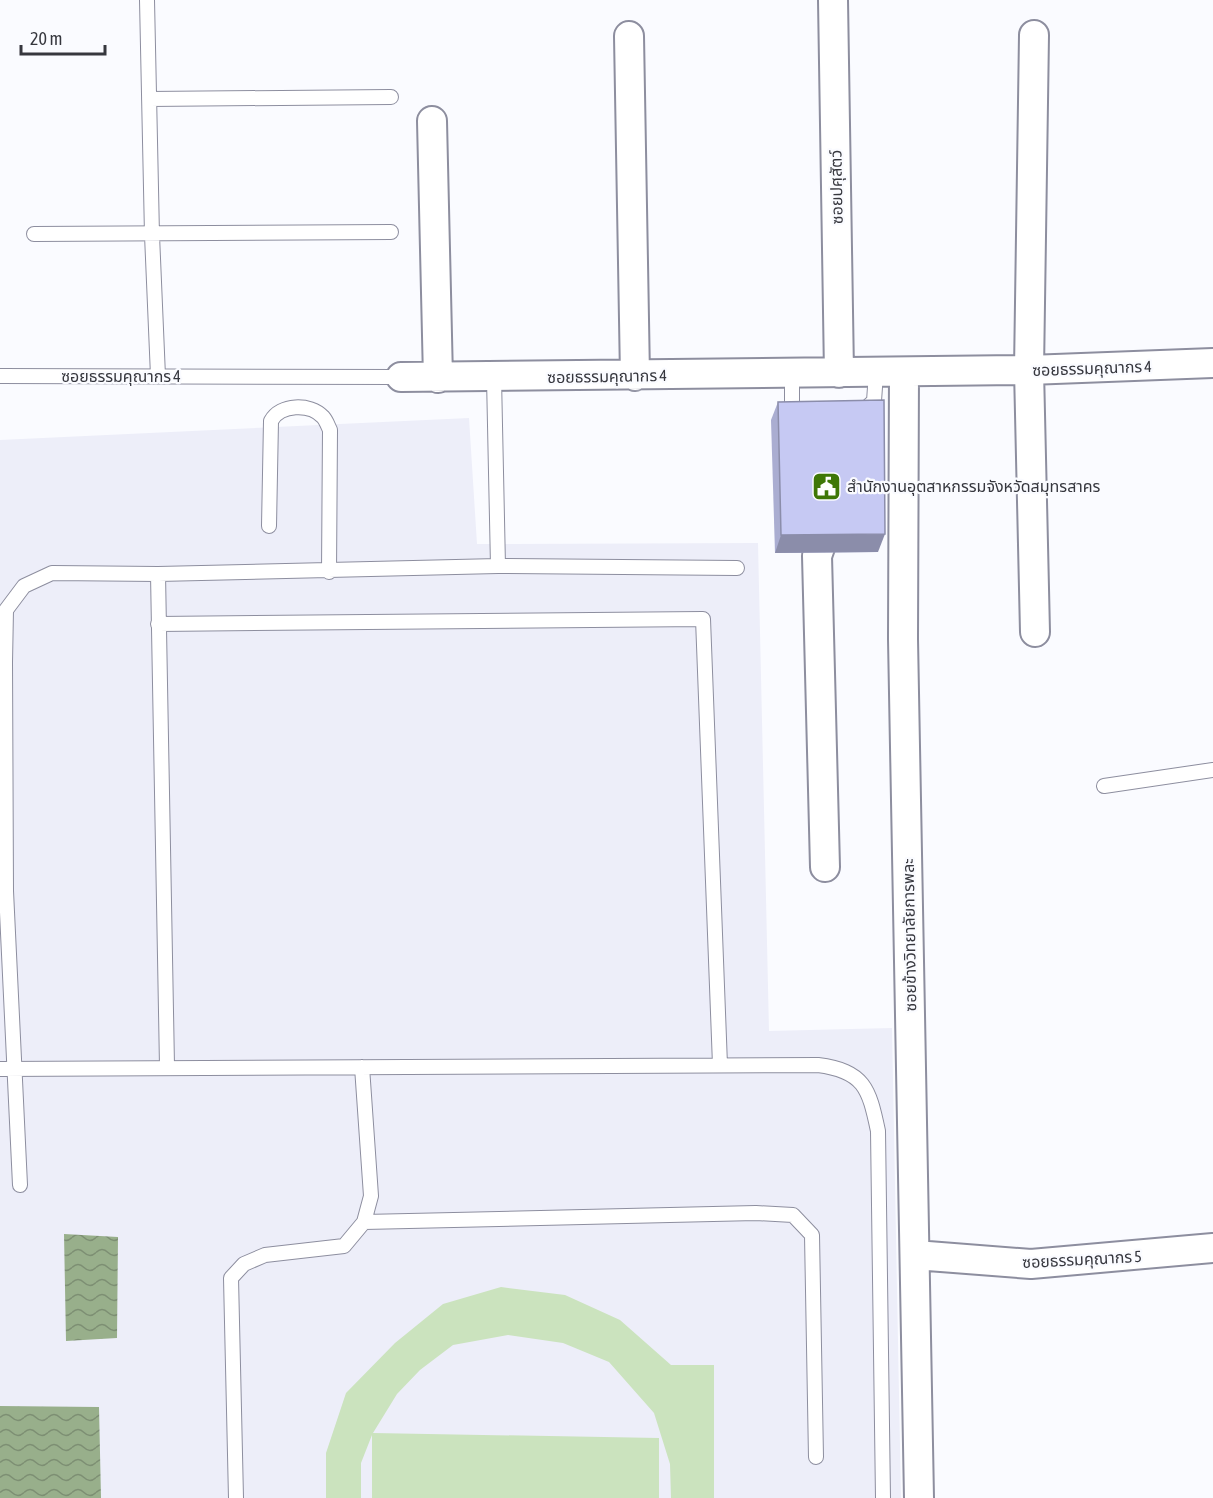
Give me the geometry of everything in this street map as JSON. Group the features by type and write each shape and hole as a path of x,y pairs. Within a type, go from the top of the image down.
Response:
{"street":[{"name":"ซอยปศุสัตว์","path":"832,0 839,373"},
{"path":"1034,35 1029,370 1035,632"},
{"path":"629,36 635,376"},
{"path":"432,121 438,378"},
{"name":"ซอยธรรมคุณากร 4","path":"401,377 876,373 1213,363"},
{"name":"ซอยข้างวิทยาลัยการพละ","path":"904,372 885,532 915,1255 919,1498"},
{"path":"825,867 817,556 823,539 836,531 885,532"},
{"name":"ซอยธรรมคุณากร 5","path":"915,1255 1031,1264 1213,1248"}],"lane":[{"path":"147,0 152,235 158,376"},
{"path":"149,99 391,97"},
{"path":"34,234 391,232"},
{"path":"840,411 864,411 874,401 876,373"},
{"path":"792,374 798,411 792,435"},
{"name":"ซอยธรรมคุณากร 4","path":"0,376 401,377"},
{"path":"494,378 498,566"},
{"path":"269,526 272,421 276,412 284,408 310,408 324,417 330,430 329,572"},
{"path":"20,1185 6,891 6,610 24,586 52,573 329,572 498,566 737,568"},
{"path":"158,574 167,1066"},
{"path":"158,624 703,620 720,1065"},
{"path":"1104,786 1213,770"},
{"path":"0,1068 720,1065 818,1065 843,1068 860,1080 872,1104 878,1131 883,1498"},
{"path":"236,1498 231,1278 244,1264 265,1255 344,1246 364,1222 371,1196 362,1067"},
{"path":"364,1222 756,1213 793,1215 812,1235 816,1457"}],"shaded area":[{"path":"469,418 477,544 758,543 769,1031 892,1028 901,1498 0,1498 0,440"},
{"path":"501,1287 565,1295 620,1320 671,1365 714,1365 714,1498 671,1498 670,1464 654,1413 609,1362 563,1343 508,1335 453,1345 420,1370 397,1394 373,1433 659,1438 659,1498 372,1498 372,1435 361,1463 361,1498 326,1498 326,1453 346,1393 395,1343 443,1304"}],"water":[{"path":"64,1234 118,1237 117,1338 66,1341"},
{"path":"0,1406 99,1407 101,1498 0,1498"}],"building":[{"name":"สำนักงานอุตสาหกรรมจังหวัดสมุทรสาคร","path":"884,400 885,534 781,535 778,402"}],"place":[{"name":"สำนักงานอุตสาหกรรมจังหวัดสมุทรสาคร","path":"826,486"}]}
